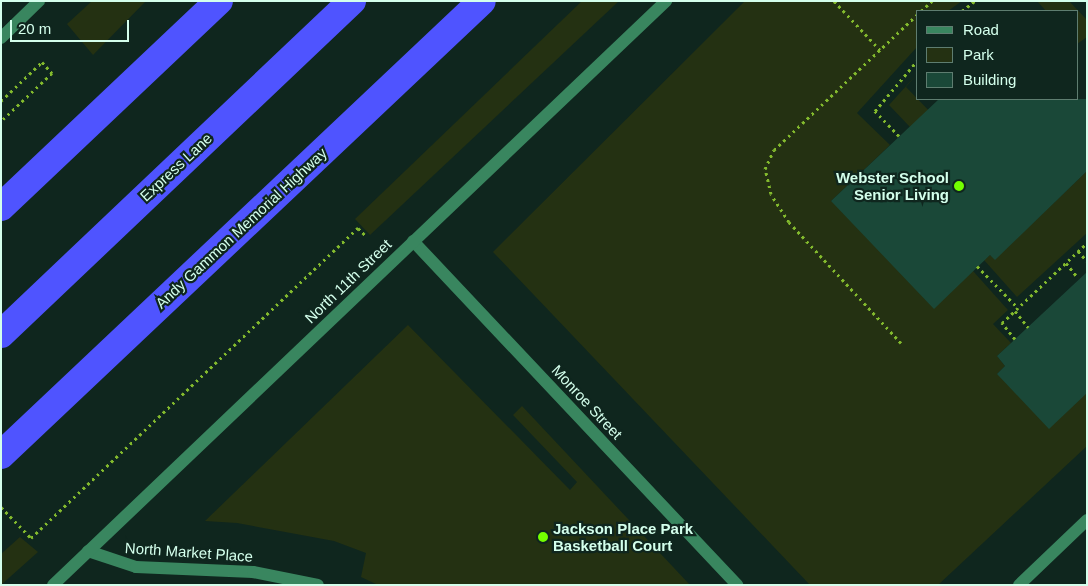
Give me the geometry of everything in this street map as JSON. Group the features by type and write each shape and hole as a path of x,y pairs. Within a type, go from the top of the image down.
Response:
{"highway":[{"path":"1,208 219,1"},
{"name":"Express Lane","path":"1,334 352,1"},
{"name":"Andy Gammon Memorial Highway","path":"1,455 482,1"},
{"path":"1,471 25,433"}],"street":[{"path":"1,38 39,1"},
{"name":"North 11th Street","path":"53,585 666,1"},
{"name":"Monroe Street","path":"413,241 737,585"},
{"path":"1019,585 1087,520"},
{"name":"North Market Place","path":"88,551 136,567 244,571 318,585"}],"path":[{"path":"834,1 880,50"},
{"path":"922,10 932,1"},
{"path":"963,10 975,1"},
{"path":"901,343 789,222 770,194 765,168 774,150 916,16"},
{"path":"1,101 42,62 52,73 1,121"},
{"path":"899,136 875,111 916,62"},
{"path":"1,507 31,538 358,228 366,236"},
{"path":"1015,339 1002,323 1087,243"},
{"path":"1078,251 1087,262"},
{"path":"1066,263 1078,278"},
{"path":"978,266 1018,308"},
{"path":"1015,311 1028,327"}],"green space":[{"path":"92,1 146,1 93,55 67,24"},
{"path":"582,1 619,1 370,235 355,219"},
{"path":"745,1 962,1 949,10 916,10 916,48 857,113 890,145 831,201 973,271 1008,310 993,324 1011,343 997,356 1005,366 997,374 1087,393 1087,446 938,585 810,585 493,252"},
{"path":"1037,1 1069,1 1078,10 1045,10"},
{"path":"1078,10 1087,20 1087,37 1078,43"},
{"path":"916,75 906,87 916,97 916,100 919,100 969,152 951,170 889,105"},
{"path":"1087,171 1087,233 1017,297 984,260 990,255 995,259"},
{"path":"408,325 570,490 577,482 513,415 522,406 690,585 378,585 361,577 366,553 334,541 237,523 205,521"},
{"path":"20,537 38,552 1,585 1,554"}],"building":[{"name":"Webster School Senior Living","path":"1087,99 1087,171 995,260 990,255 934,309 831,201 938,100"},
{"path":"1087,272 1087,393 1049,429 997,374 1005,366 997,356"}],"place":[{"name":"Webster School Senior Living","path":"959,186"},
{"name":"Jackson Place Park Basketball Court","path":"543,537"}]}
